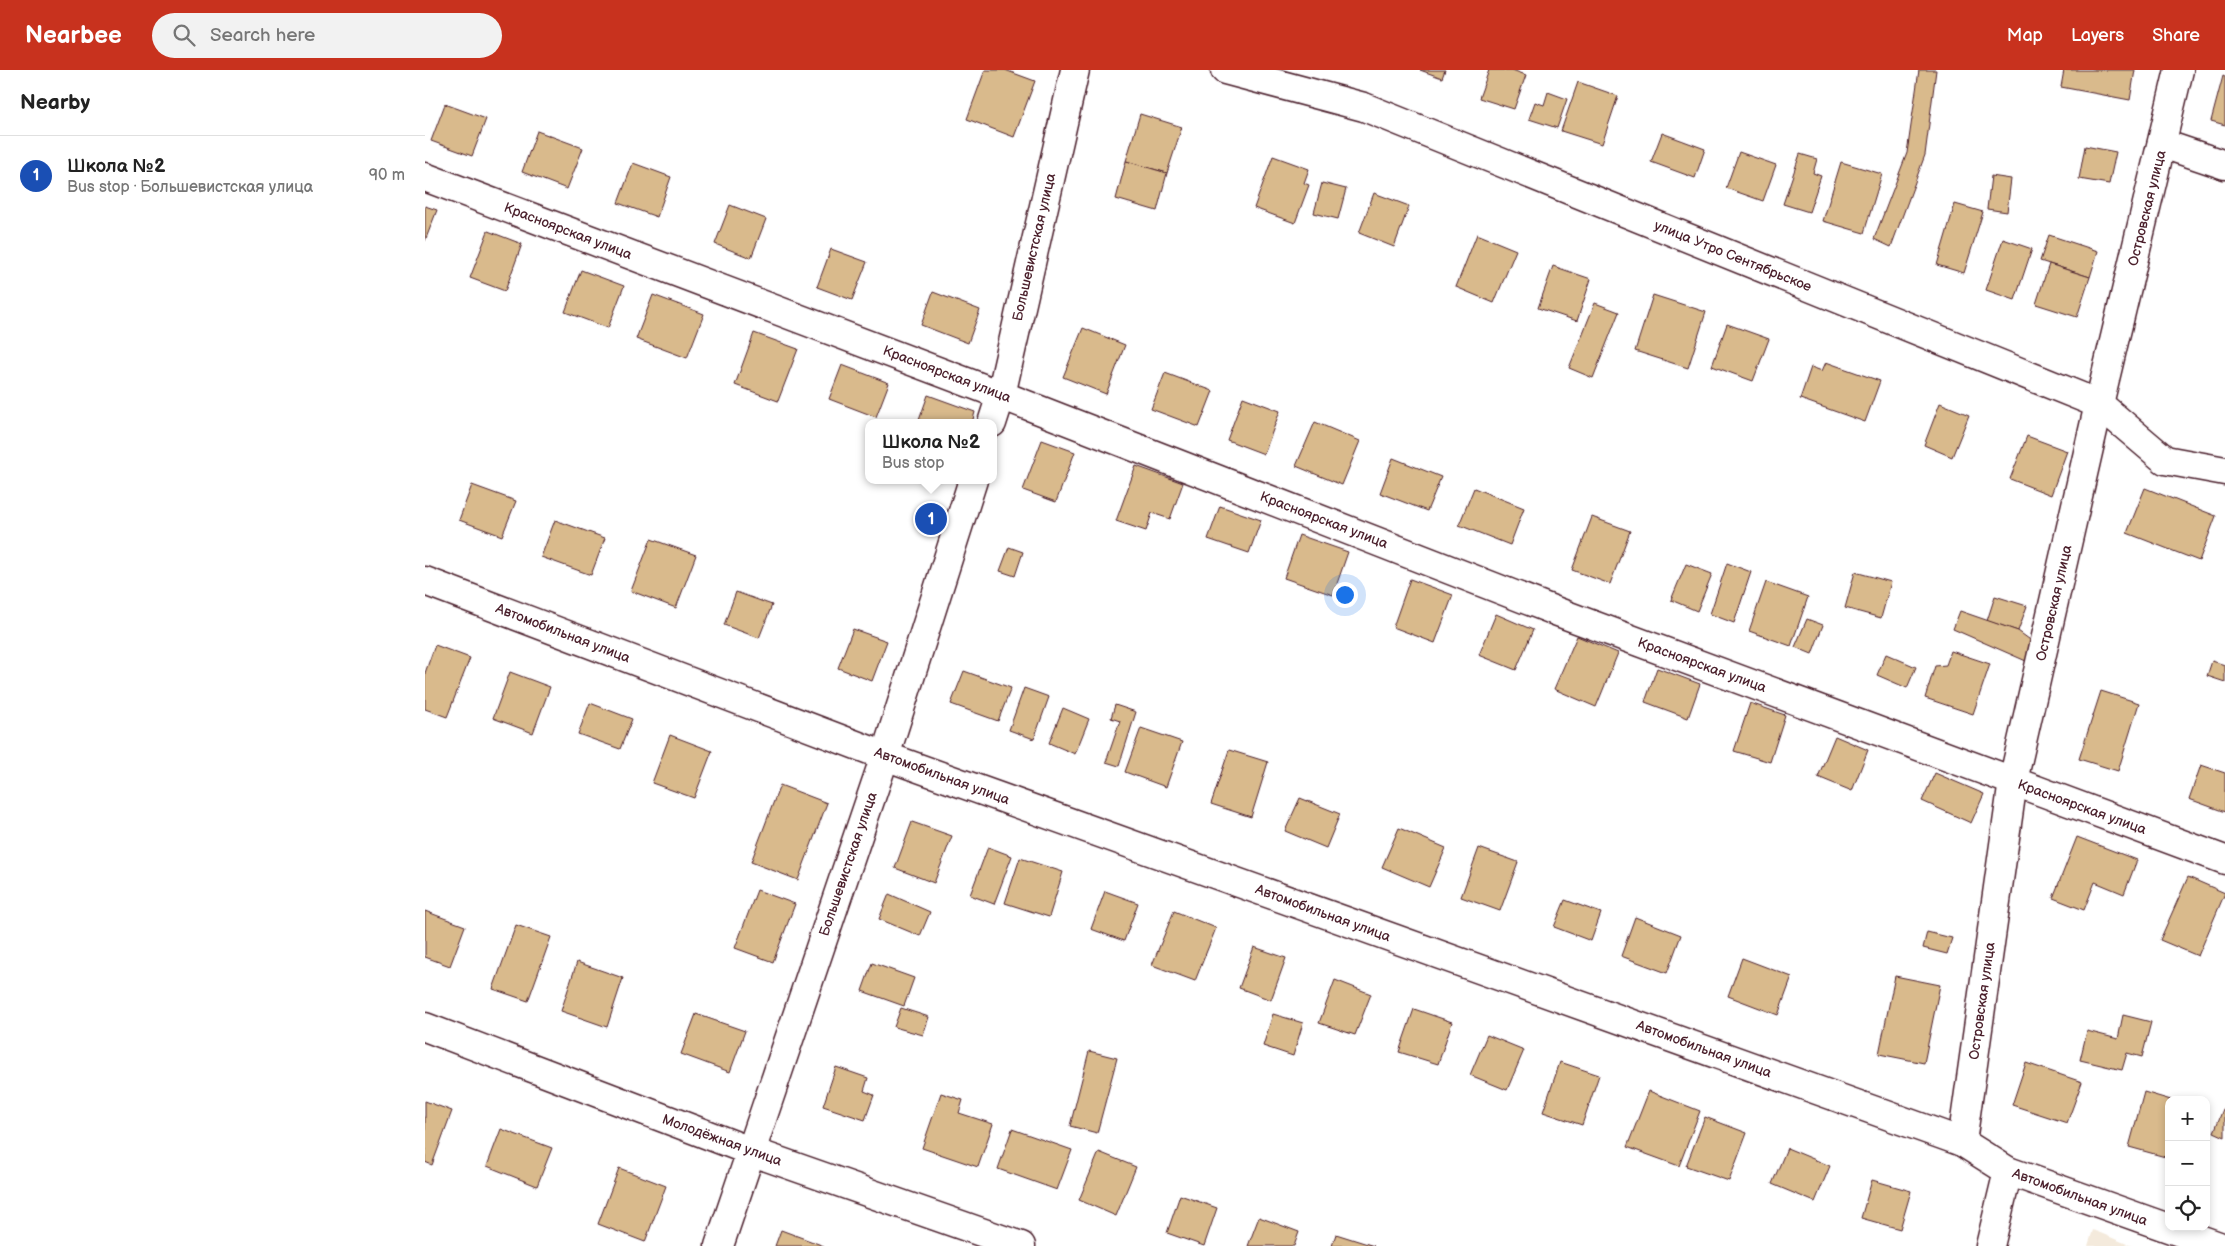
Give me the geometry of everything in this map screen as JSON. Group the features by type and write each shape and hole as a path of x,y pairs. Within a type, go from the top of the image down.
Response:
{"street":[{"name":"Большевистская улица","path":"993,419 1001,395 1075,70"},
{"name":"улица Утро Сентябрьское","path":"1225,70 1364,107 2099,404 2165,460 2225,470"},
{"name":"Островская улица","path":"1962,1142 2013,781 2099,404 2163,144 2179,70"},
{"path":"2163,144 2225,165"},
{"name":"Красноярская улица","path":"425,177 1001,395 1558,612 2225,860"},
{"name":"Большевистская улица","path":"719,1246 885,756 972,484"},
{"name":"Автомобильная улица","path":"425,581 885,756 1962,1142 2007,1171 2219,1246"},
{"name":"Молодёжная улица","path":"425,1027 750,1151 1021,1246"},
{"path":"1990,1246 2007,1171"}],"shaded area":[{"path":"2093,1230 2132,1246 2088,1246"}],"building":[{"path":"985,70 1005,70 1035,81 1014,137 967,119"},
{"path":"1420,70 1445,70 1442,78"},
{"path":"1489,70 1512,70 1526,75 1514,109 1479,98"},
{"path":"1919,70 1936,70 1925,155 1891,247 1874,239 1907,153"},
{"path":"2064,70 2135,70 2130,100 2061,87"},
{"path":"2223,76 2225,77 2225,125 2211,121"},
{"path":"1578,82 1618,96 1602,144 1561,131"},
{"path":"1548,92 1567,99 1557,128 1529,119 1535,102 1544,105"},
{"path":"445,104 486,119 472,156 431,141"},
{"path":"1140,114 1182,127 1167,173 1126,161"},
{"path":"537,131 583,148 567,189 522,172"},
{"path":"1662,133 1705,149 1695,178 1651,162"},
{"path":"2085,146 2116,152 2109,184 2079,179"},
{"path":"1739,152 1776,165 1763,201 1726,188"},
{"path":"1800,154 1817,159 1813,173 1821,176 1809,212 1783,204"},
{"path":"1273,156 1309,169 1304,183 1309,185 1295,223 1254,208"},
{"path":"1126,161 1167,173 1157,211 1116,199"},
{"path":"1841,162 1882,174 1864,233 1823,221"},
{"path":"633,163 671,177 657,217 618,203"},
{"path":"1991,176 2011,179 2007,212 1987,209"},
{"path":"1322,183 1346,189 1338,219 1314,213"},
{"path":"1374,193 1409,206 1394,247 1359,233"},
{"path":"1955,204 1983,212 1964,273 1937,265"},
{"path":"730,205 766,219 751,258 715,244"},
{"path":"425,206 437,210 425,241"},
{"path":"488,231 522,244 505,291 470,278"},
{"path":"1477,234 1516,250 1494,303 1456,287"},
{"path":"2049,235 2098,251 2090,277 2040,261"},
{"path":"2003,239 2032,249 2015,300 1986,290"},
{"path":"831,249 867,262 852,300 817,287"},
{"path":"2049,264 2090,277 2077,317 2036,304"},
{"path":"1553,266 1591,279 1577,321 1538,308"},
{"path":"581,270 624,286 608,328 565,312"},
{"path":"933,292 980,310 968,343 921,325"},
{"path":"653,295 704,314 687,358 636,339"},
{"path":"1653,295 1706,312 1688,368 1635,351"},
{"path":"1595,303 1619,312 1593,378 1569,368"},
{"path":"1727,324 1769,339 1753,381 1712,366"},
{"path":"1083,328 1125,345 1106,394 1063,377"},
{"path":"754,333 798,349 778,401 735,385"},
{"path":"1826,362 1880,381 1865,422 1800,399 1811,367 1822,371"},
{"path":"842,365 889,383 876,417 829,399"},
{"path":"1165,373 1213,391 1199,427 1151,409"},
{"path":"928,395 975,412 973,419 919,419"},
{"path":"1243,397 1280,411 1264,454 1227,440"},
{"path":"1940,403 1969,415 1952,457 1924,445"},
{"path":"1315,422 1360,441 1342,485 1296,466"},
{"path":"2027,436 2067,451 2051,495 2010,479"},
{"path":"1042,440 1075,452 1056,502 1023,490"},
{"path":"1393,458 1441,477 1427,511 1380,493"},
{"path":"1136,466 1183,483 1170,519 1152,513 1146,531 1116,521"},
{"path":"472,485 516,501 502,536 459,520"},
{"path":"1474,488 1524,508 1510,545 1459,525"},
{"path":"2145,488 2216,516 2199,561 2127,533"},
{"path":"1220,506 1261,520 1249,553 1208,539"},
{"path":"1592,517 1630,531 1610,584 1572,570"},
{"path":"555,520 605,538 591,575 541,557"},
{"path":"1299,535 1348,552 1333,595 1284,578"},
{"path":"651,539 696,555 676,608 631,591"},
{"path":"1009,547 1023,552 1015,576 1000,571"},
{"path":"1727,563 1751,572 1734,623 1710,614"},
{"path":"1686,564 1712,574 1697,611 1671,600"},
{"path":"1855,572 1891,582 1881,618 1845,608"},
{"path":"1410,579 1453,595 1435,643 1393,627"},
{"path":"1766,582 1808,597 1791,646 1749,631"},
{"path":"736,592 772,605 759,638 724,625"},
{"path":"1995,596 2027,606 2018,631 1987,621"},
{"path":"1960,611 2018,631 2033,642 2026,661 1953,629"},
{"path":"1496,614 1533,630 1516,670 1479,655"},
{"path":"1807,619 1823,625 1812,654 1795,647"},
{"path":"853,629 887,641 872,681 838,668"},
{"path":"1577,636 1618,653 1596,707 1554,689"},
{"path":"435,645 470,658 447,717 425,709 425,673"},
{"path":"1951,651 1990,664 1973,714 1925,698 1935,666 1946,665"},
{"path":"1886,654 1916,667 1907,688 1877,675"},
{"path":"2212,661 2225,665 2225,682 2207,676"},
{"path":"1657,668 1700,684 1688,718 1645,702"},
{"path":"964,671 1011,688 998,721 951,704"},
{"path":"510,672 550,687 533,733 493,718"},
{"path":"1024,688 1049,697 1034,739 1009,730"},
{"path":"2101,691 2139,703 2118,771 2079,759"},
{"path":"590,703 632,719 620,749 578,734"},
{"path":"1750,703 1785,715 1770,762 1734,751"},
{"path":"1115,705 1136,712 1119,766 1106,762 1120,721 1111,718"},
{"path":"1063,708 1089,719 1075,754 1049,743"},
{"path":"1141,728 1182,742 1166,787 1125,772"},
{"path":"670,735 712,751 694,798 652,783"},
{"path":"1835,736 1868,750 1852,791 1818,777"},
{"path":"1229,750 1268,762 1251,817 1211,804"},
{"path":"2201,765 2225,773 2225,812 2189,799"},
{"path":"1935,773 1984,794 1971,823 1922,801"},
{"path":"780,785 827,803 798,880 751,862"},
{"path":"1300,798 1340,814 1326,848 1285,831"},
{"path":"912,822 952,836 934,883 895,868"},
{"path":"1399,828 1446,848 1429,887 1382,867"},
{"path":"2077,837 2137,860 2124,894 2095,882 2084,910 2053,898"},
{"path":"988,847 1012,856 994,904 970,895"},
{"path":"1479,848 1518,862 1500,911 1461,897"},
{"path":"1020,858 1063,872 1049,917 1005,903"},
{"path":"2188,877 2225,893 2198,956 2160,940"},
{"path":"757,890 795,904 773,962 735,948"},
{"path":"1105,891 1138,903 1124,941 1091,929"},
{"path":"889,894 930,912 920,936 879,919"},
{"path":"1565,900 1601,913 1591,941 1554,927"},
{"path":"425,911 465,926 450,966 425,957"},
{"path":"1174,911 1216,928 1195,981 1152,965"},
{"path":"1635,917 1681,935 1667,973 1621,956"},
{"path":"516,925 551,937 528,1001 493,989"},
{"path":"1927,932 1952,938 1947,954 1923,948"},
{"path":"1254,947 1286,958 1271,1000 1239,988"},
{"path":"1742,958 1792,977 1778,1015 1728,996"},
{"path":"577,962 623,978 607,1027 561,1011"},
{"path":"872,963 914,978 904,1006 862,991"},
{"path":"1895,976 1940,985 1924,1063 1879,1054"},
{"path":"1335,980 1371,994 1355,1035 1319,1023"},
{"path":"901,1008 929,1017 923,1035 894,1027"},
{"path":"1414,1009 1452,1022 1438,1064 1399,1052"},
{"path":"696,1014 745,1031 730,1072 681,1054"},
{"path":"1273,1014 1303,1023 1293,1056 1263,1046"},
{"path":"2123,1015 2151,1022 2142,1057 2127,1053 2122,1070 2080,1060 2087,1031 2118,1039"},
{"path":"1487,1035 1524,1050 1507,1090 1470,1075"},
{"path":"1089,1051 1117,1058 1097,1133 1070,1126"},
{"path":"1560,1062 1599,1075 1582,1125 1543,1112"},
{"path":"2026,1063 2082,1082 2067,1123 2012,1105"},
{"path":"836,1067 868,1078 864,1091 874,1095 865,1120 823,1106"},
{"path":"1649,1091 1700,1111 1679,1166 1627,1147"},
{"path":"2144,1092 2165,1098 2165,1157 2129,1147"},
{"path":"941,1093 963,1100 959,1113 993,1124 978,1167 922,1148"},
{"path":"425,1101 452,1111 432,1165 425,1162"},
{"path":"2225,1104 2225,1137 2214,1132"},
{"path":"1705,1117 1747,1133 1729,1181 1686,1166"},
{"path":"501,1129 552,1148 537,1186 487,1166"},
{"path":"1012,1129 1072,1150 1057,1190 998,1169"},
{"path":"1787,1148 1830,1166 1815,1202 1772,1184"},
{"path":"1099,1152 1136,1167 1116,1216 1079,1200"},
{"path":"619,1168 666,1186 645,1242 598,1224"},
{"path":"1872,1180 1911,1191 1900,1229 1861,1218"},
{"path":"1180,1195 1217,1208 1204,1246 1167,1233"},
{"path":"1259,1217 1299,1232 1294,1246 1248,1246"},
{"path":"781,1230 824,1246 775,1246"},
{"path":"1336,1234 1374,1246 1332,1246"}],"place":[{"name":"Школа №2","path":"931,519"}]}
